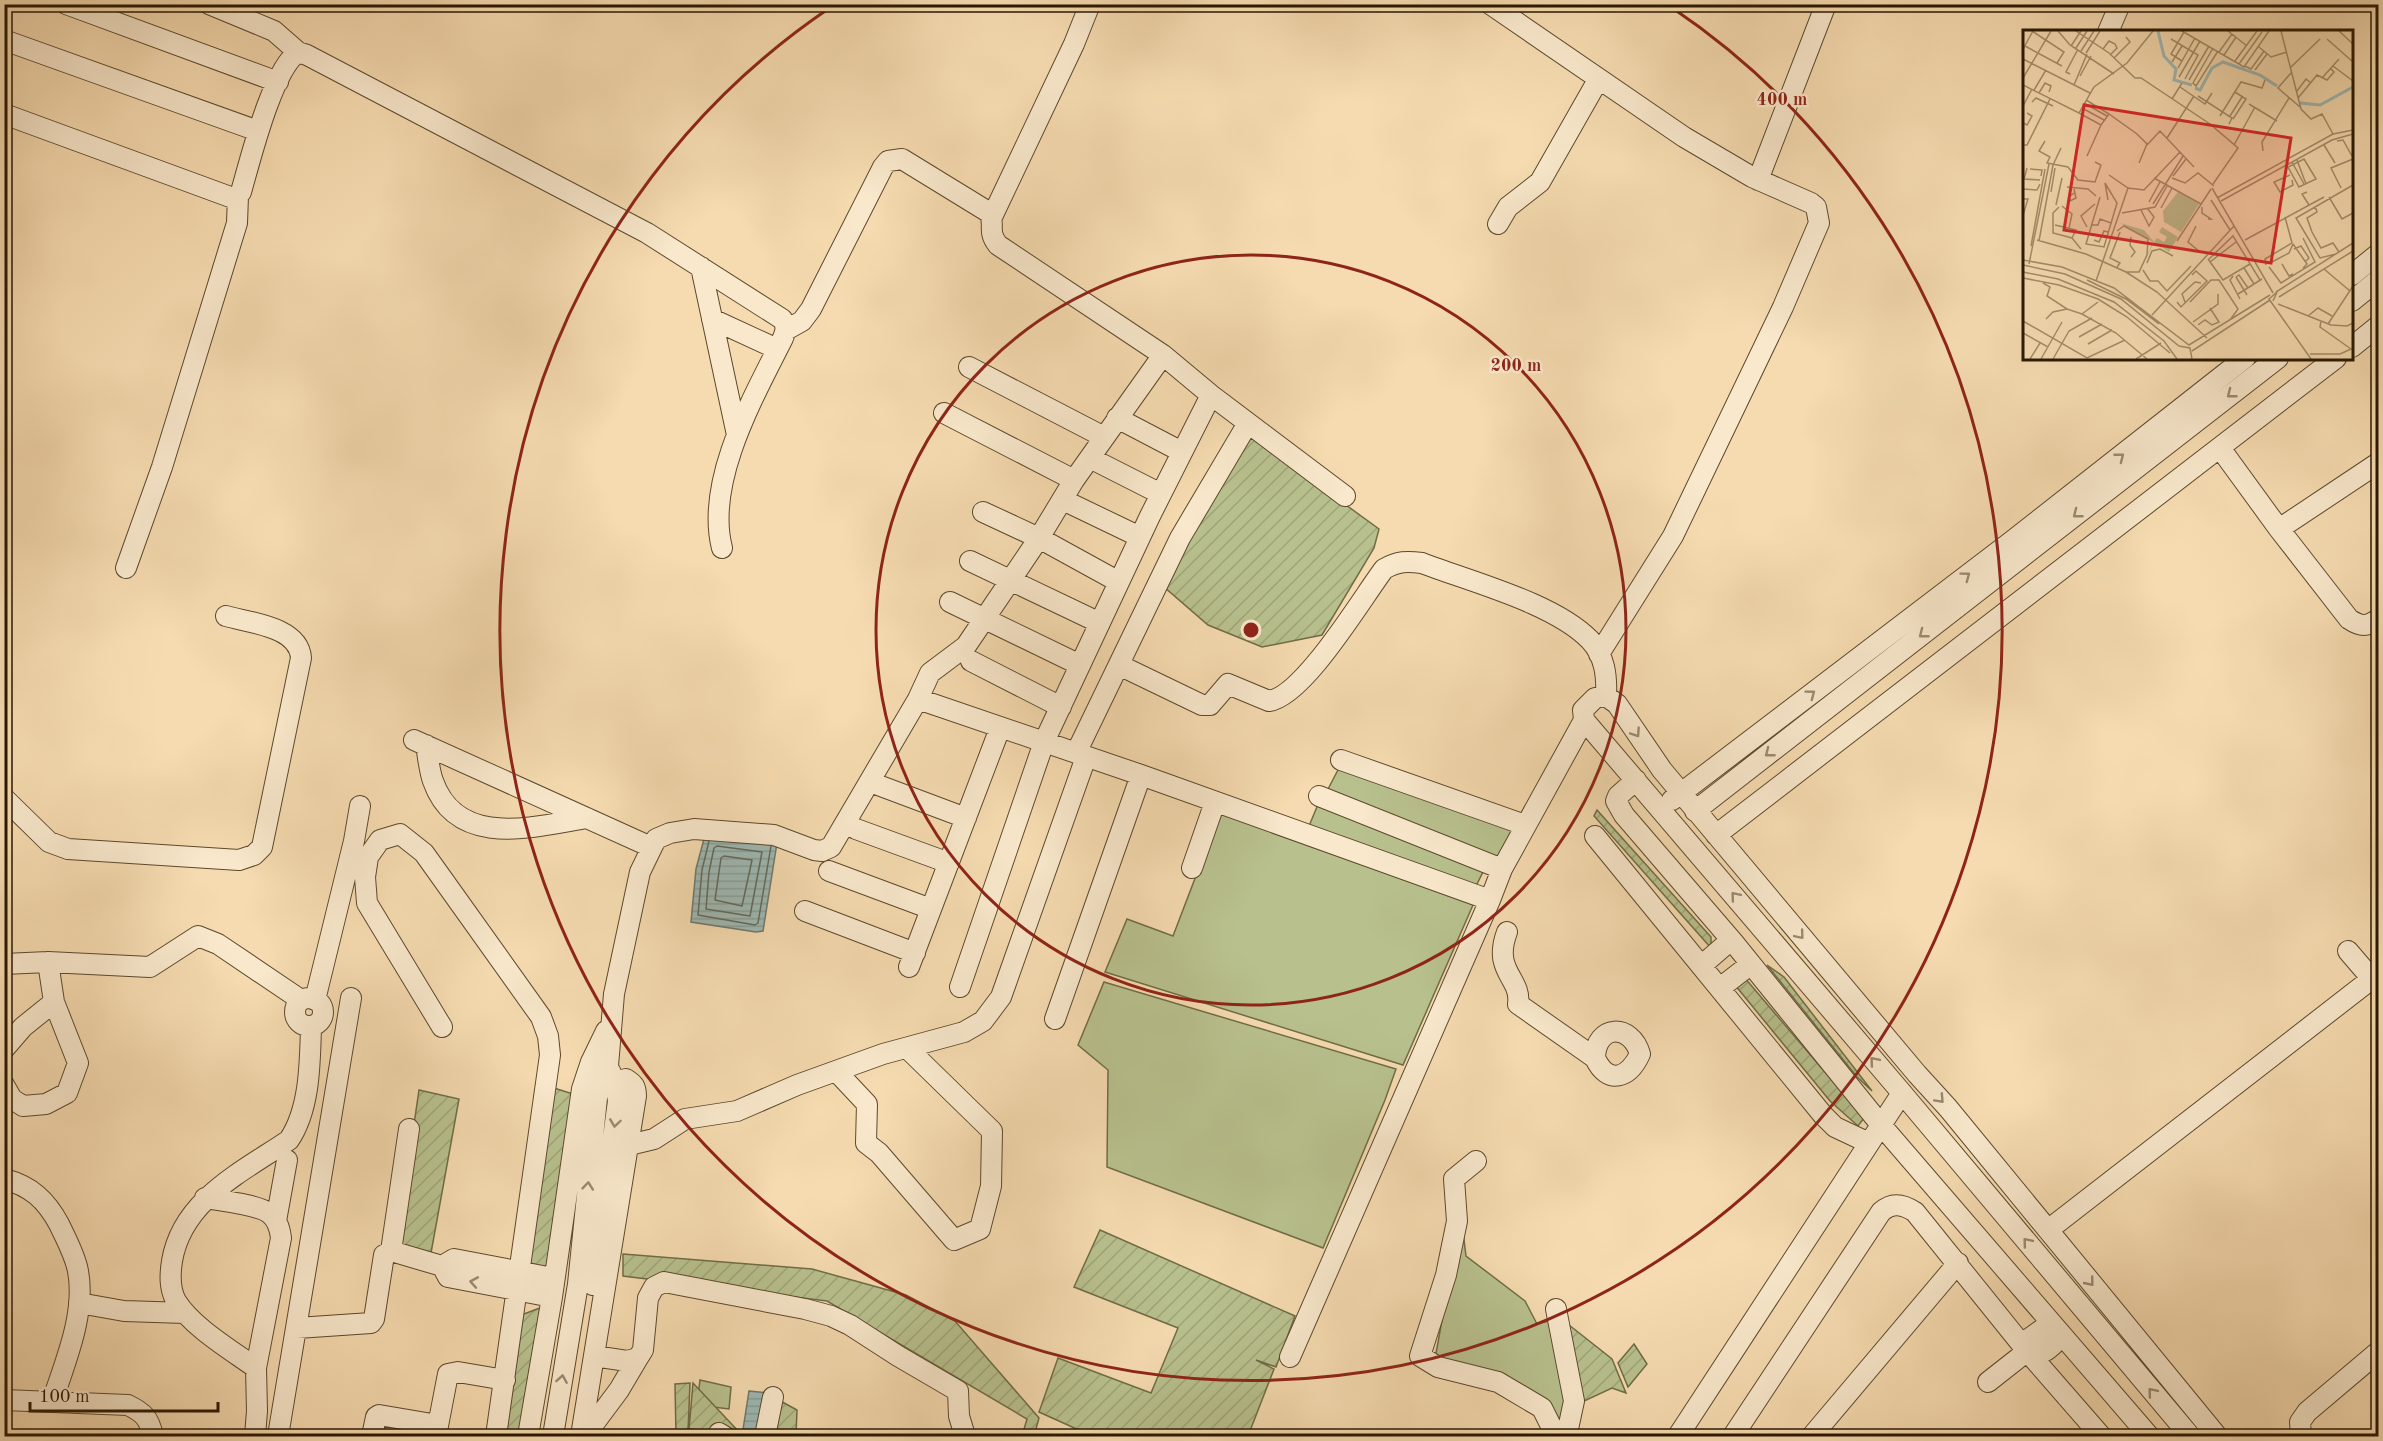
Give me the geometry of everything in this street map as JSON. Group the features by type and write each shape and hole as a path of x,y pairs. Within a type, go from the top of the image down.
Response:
{"street":[{"path":"66,4 278,82"},
{"path":"209,4 274,31 298,52 427,116 647,233 782,319 786,330"},
{"path":"1090,4 1074,44 992,217 990,230 993,238 998,245 1163,356 1345,496"},
{"path":"1490,4 1684,137 1758,180 1816,207 1819,223 1815,237 1673,536 1599,654"},
{"path":"2109,30 2120,4"},
{"path":"1758,180 1824,5"},
{"path":"4,40 258,131"},
{"path":"126,568 162,467 237,223 238,196 258,131 288,62 298,52"},
{"path":"1498,224 1508,207 1540,182 1598,80"},
{"path":"4,114 227,196 238,196"},
{"path":"722,548 718,530 723,485 728,459 737,435 786,330 802,321 811,309 883,167 888,161 902,159 911,162 985,209 992,217"},
{"path":"2353,274 2379,254"},
{"path":"701,267 737,435"},
{"path":"2353,300 2379,280"},
{"path":"712,319 777,349"},
{"path":"2353,346 2376,334"},
{"path":"570,1437 593,1224 598,1088 611,1074 610,1022 614,994 640,872 651,847 657,839 670,832 694,829 774,835 814,850 831,847 918,699 930,673 966,646 1116,418 1163,356"},
{"path":"1661,808 2012,542 2242,360"},
{"path":"1695,811 2274,360"},
{"path":"1716,836 2333,360"},
{"path":"969,367 1104,437"},
{"path":"960,987 1044,742 1140,537 1211,395"},
{"path":"944,414 1074,480"},
{"path":"1116,418 1182,452"},
{"path":"629,1145 654,1140 677,1122 685,1119 737,1111 836,1071 964,1032 983,1022 994,1010 1001,997 1081,755 1119,665 1180,538 1248,423"},
{"path":"2220,448 2279,529 2355,623 2360,626 2370,625 2379,619"},
{"path":"1090,458 1161,494"},
{"path":"2279,529 2379,463"},
{"path":"1063,500 1140,537"},
{"path":"982,512 1039,538 1119,582"},
{"path":"970,561 1100,623"},
{"path":"1119,665 1202,705 1210,705 1215,701 1228,684 1269,701 1276,700 1307,673 1328,650 1384,569 1395,563 1407,561 1433,567 1520,600 1569,623 1591,641 1599,654 1607,674 1606,696"},
{"path":"950,602 1080,665"},
{"path":"4,798 49,842 68,849 239,860 254,855 262,847 301,658 300,647 282,632 226,616"},
{"path":"970,661 1061,706"},
{"path":"1869,676 1891,701"},
{"path":"1290,1357 1502,869 1584,720 1583,710 1595,698 1606,696 1617,705 1662,770 1695,811 1948,1108 2217,1437"},
{"path":"918,699 1141,775 1490,900"},
{"path":"1584,720 1902,1093 2190,1437"},
{"path":"805,911 912,960 1000,728"},
{"path":"587,818 516,830 478,827 447,806 433,781 420,742 651,847"},
{"path":"1341,760 1526,825"},
{"path":"1055,1019 1141,775"},
{"path":"1636,780 1618,796 1617,806 1741,952 1881,1125 2149,1437"},
{"path":"870,782 966,818"},
{"path":"1319,796 1502,869"},
{"path":"1192,868 1215,802"},
{"path":"256,1368 196,1324 185,1313 176,1300 171,1285 174,1251 179,1234 205,1198 289,1140 296,1130 309,1069 311,1026 302,1025 295,1018 295,1008 308,1000 354,841 360,806"},
{"path":"856,829 949,863"},
{"path":"442,1027 367,903 365,878 368,857 380,840 400,834 424,853 542,1017 550,1055 496,1437"},
{"path":"1595,836 1823,1115 1841,1131 1869,1143"},
{"path":"829,871 931,909"},
{"path":"1720,988 1741,952 1762,928"},
{"path":"1507,932 1502,955 1507,974 1519,995 1518,1004 1595,1058"},
{"path":"4,964 48,962 150,967 198,936 218,944 308,1000"},
{"path":"2048,1230 2375,977 2348,951"},
{"path":"1701,966 1741,952"},
{"path":"4,1085 12,1099 23,1106 46,1104 67,1093 78,1063 54,1002 48,962"},
{"path":"278,1437 351,998"},
{"path":"4,1049 22,1027 54,1002"},
{"path":"528,1437 553,1288 582,1089 591,1062 610,1022"},
{"path":"836,1071 867,1104 867,1143 879,1153 954,1240 980,1229 991,1186 992,1131 907,1048"},
{"path":"581,1437 629,1145 636,1087 626,1079 611,1074"},
{"path":"1678,1437 1902,1093"},
{"path":"391,1251 409,1129"},
{"path":"276,1221 287,1160"},
{"path":"1476,1161 1454,1179 1457,1221 1446,1275 1419,1356 1438,1367 1498,1382 1507,1387 1542,1408 1555,1434 1568,1429 1574,1401 1556,1309"},
{"path":"4,1179 19,1183 38,1194 50,1208 68,1241 78,1271 79,1304 71,1341 52,1402"},
{"path":"205,1198 269,1213 276,1221 281,1238 256,1368 255,1437"},
{"path":"1733,1437 1881,1212 1888,1206 1906,1206 1915,1212 2101,1437"},
{"path":"553,1437 578,1284 593,1224"},
{"path":"297,1328 371,1323 375,1314 384,1255 391,1251 442,1266 448,1277 519,1281 553,1288"},
{"path":"1812,1437 1958,1263"},
{"path":"588,1437 590,1429 619,1390 643,1350 648,1298 654,1287 664,1282 805,1309 831,1316 850,1325 958,1391 959,1416 965,1437"},
{"path":"79,1304 124,1311 185,1313"},
{"path":"1988,1382 2028,1350 2030,1338 2044,1328 2049,1327 2057,1331"},
{"path":"2111,1343 2130,1330"},
{"path":"2301,1437 2300,1422 2307,1412 2379,1352"},
{"path":"594,1356 627,1361 638,1358"},
{"path":"372,1437 376,1417 379,1415 437,1431 448,1374 458,1372 505,1380"},
{"path":"765,1437 773,1397"},
{"path":"4,1400 128,1405 142,1412 150,1425 153,1437"}],"green space":[{"path":"1247,433 1379,529 1374,548 1322,635 1262,647 1208,625 1163,586"},
{"path":"1339,768 1515,829 1501,862 1326,793"},
{"path":"1319,802 1485,868 1475,888 1309,826"},
{"path":"1597,810 1711,937 1711,948 1594,816"},
{"path":"1220,813 1473,905 1403,1065 1105,972 1127,919 1173,936"},
{"path":"1767,965 1784,977 1872,1091 1857,1077"},
{"path":"1744,977 1864,1118 1858,1126 1830,1101 1735,985"},
{"path":"1104,982 1396,1069 1323,1248 1107,1167 1108,1070 1078,1045"},
{"path":"554,1088 573,1094 547,1269 528,1262"},
{"path":"419,1090 459,1099 431,1253 396,1248"},
{"path":"1461,1215 1466,1256 1525,1301 1537,1324 1553,1320 1566,1391 1561,1422 1435,1359"},
{"path":"1100,1230 1295,1316 1276,1367 1256,1360 1274,1369 1248,1436 1092,1436 1039,1412 1058,1358 1151,1393 1178,1328 1074,1287"},
{"path":"623,1254 812,1269 906,1295 955,1321 1039,1418 1034,1436 1022,1436 1027,1419 827,1301 623,1276"},
{"path":"540,1308 520,1436 503,1436 521,1315"},
{"path":"1564,1321 1612,1359 1626,1393 1612,1388 1580,1403"},
{"path":"1634,1344 1647,1364 1628,1387 1618,1363"},
{"path":"700,1380 731,1387 729,1409 697,1405"},
{"path":"690,1383 688,1432 696,1436 676,1436 675,1384"},
{"path":"693,1383 741,1434 689,1429"},
{"path":"775,1398 797,1410 796,1436 769,1436"}],"water":[{"path":"705,835 777,843 763,931 756,932 691,922 696,869"},
{"path":"749,1391 768,1393 762,1436 742,1436"}]}
